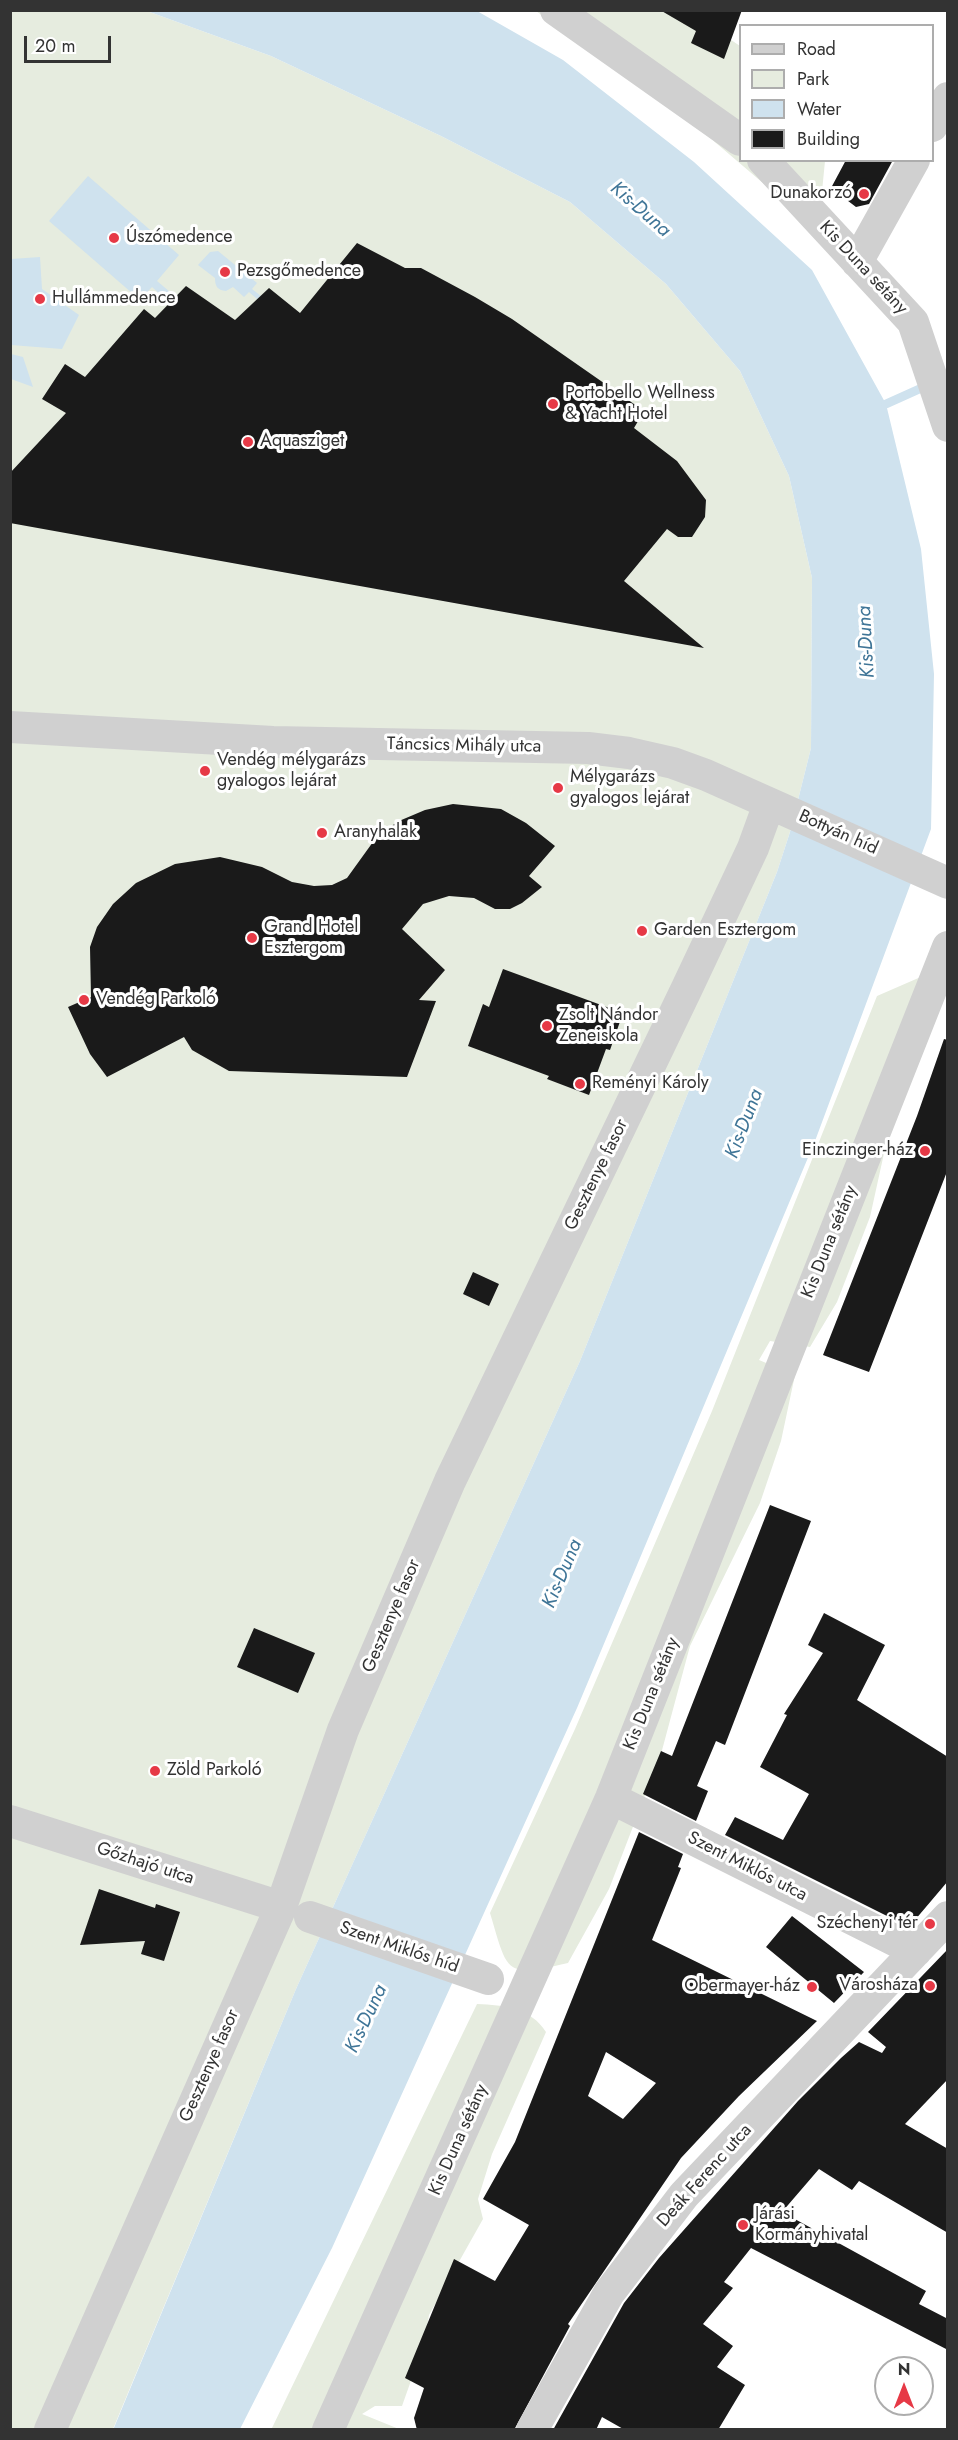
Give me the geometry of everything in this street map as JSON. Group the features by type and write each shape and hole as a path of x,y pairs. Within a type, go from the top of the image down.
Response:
{"street":[{"path":"556,10 739,139"},
{"path":"934,124 948,99"},
{"name":"Kis Duna sétány","path":"765,162 913,322 948,426"},
{"path":"857,262 913,162"},
{"name":"Táncsics Mihály utca","path":"10,727 273,742 588,748 629,753 673,763 732,786"},
{"name":"Bottyán híd","path":"732,786 946,882"},
{"name":"Gesztenye fasor","path":"50,2430 281,1907 344,1730 450,1480 678,1007 753,848 765,815"},
{"name":"Kis Duna sétány","path":"328,2430 611,1798 948,947"},
{"name":"Szent Miklós utca","path":"611,1798 915,1951"},
{"name":"Gőzhajó utca","path":"10,1821 281,1907"},
{"name":"Szent Miklós híd","path":"310,1917 488,1979"},
{"name":"Deák Ferenc utca","path":"532,2430 609,2293 684,2195 948,1917"}],"green space":[{"path":"11,11 147,11 271,56 441,136 570,202 666,284 740,371 789,476 812,578 811,748 790,832 777,872 580,1361 296,1989 113,2429 11,2429"},
{"path":"536,11 695,11 700,19 739,45 739,162 825,162 820,212 791,207 709,137"},
{"path":"923,976 870,1217 837,1302 810,1347 770,1341 759,1360 795,1375 781,1441 760,1503 690,1646 661,1754 609,1889 568,1963 547,1968 520,1970 506,1959 490,1913 575,1729 712,1411 877,996"},
{"path":"477,2004 516,2009 533,2018 546,2032 492,2154 478,2199 483,2219 429,2315 424,2344 402,2406 375,2406 362,2414 399,2429 271,2430"}],"water":[{"name":"Kis-Duna","path":"147,11 477,11 563,60 694,162 812,270 886,404 921,549 934,674 931,829 815,1141 577,1708 332,2248 240,2429 113,2430 296,1989 580,1361 777,872 790,832 811,748 812,578 789,476 740,371 666,284 570,202 441,136 271,56"},
{"name":"Úszómedence","path":"88,176 179,255 157,281 176,297 170,303 152,287 140,300 49,221"},
{"name":"Pezsgőmedence","path":"218,251 257,283 252,289 261,296 257,299 249,292 244,297 233,287 226,291 217,287 215,278 198,265 210,252"},
{"name":"Hullámmedence","path":"40,257 42,289 79,315 62,349 11,345 11,259"},
{"path":"11,354 23,357 33,387 11,379"}],"building":[{"path":"660,10 742,10 724,59 691,43 696,31"},
{"path":"845,162 892,162 869,204 856,207 831,188"},
{"name":"Aquasziget","path":"357,243 405,268 421,268 475,297 512,319 644,411 634,428 677,461 706,500 705,517 692,537 678,537 667,529 624,581 704,648 10,523 10,473 66,413 42,399 65,364 85,377 144,309 155,318 186,286 235,320 269,288 300,313"},
{"name":"Grand Hotel Esztergom","path":"453,804 501,809 526,823 555,846 529,876 542,887 522,903 510,909 495,909 474,898 449,896 423,904 402,929 445,970 419,1000 436,1001 407,1077 229,1071 192,1050 184,1037 107,1077 90,1054 68,1007 91,997 90,947 97,927 113,904 136,883 175,864 220,857 262,867 292,882 314,886 332,885 347,878 378,835 399,821 425,810"},
{"name":"Zsolt Nándor Zeneiskola","path":"503,969 623,1013 610,1050 606,1049 589,1095 547,1079 549,1076 468,1046 483,1004 489,1007"},
{"path":"944,1039 948,1040 948,1169 869,1372 823,1355 917,1116"},
{"path":"473,1272 499,1284 489,1306 463,1294"},
{"path":"770,1505 811,1521 725,1745 716,1741 697,1786 708,1791 696,1821 643,1794 661,1751 672,1756"},
{"path":"824,1613 885,1645 857,1700 948,1757 948,1881 909,1927 725,1835 735,1817 783,1840 809,1794 760,1767 787,1715 784,1714 823,1653 808,1645"},
{"path":"254,1628 315,1653 298,1693 237,1667"},
{"path":"639,1832 683,1854 678,1867 681,1868 652,1940 817,2021 739,2096 681,2158 568,2324 570,2326 514,2430 417,2430 414,2418 424,2388 405,2378 454,2259 495,2281 529,2225 483,2199 515,2142","holes":["606,2052 656,2083 623,2119 588,2096"]},
{"path":"99,1889 155,1908 156,1904 180,1912 164,1961 141,1954 145,1941 80,1945"},
{"name":"Obermayer-ház","path":"792,1916 864,1972 834,2003 766,1947"},
{"path":"948,1949 948,2079 905,2124 948,2149 948,2233 859,2181 852,2190 819,2169 782,2212 926,2291 919,2304 948,2319 948,2350 751,2248 724,2282 733,2288 703,2324 733,2346 717,2367 745,2385 718,2430 625,2430 602,2417 596,2430 553,2430 624,2303 659,2258 798,2101 841,2058 859,2042 882,2053 886,2047 868,2032"}],"waterway":[{"path":"886,404 926,386"}],"place":[{"name":"Dunakorzó","path":"864,194"},
{"name":"Úszómedence","path":"114,238"},
{"name":"Pezsgőmedence","path":"225,272"},
{"name":"Hullámmedence","path":"40,299"},
{"name":"Portobello Wellness & Yacht Hotel","path":"553,404"},
{"name":"Aquasziget","path":"248,442"},
{"name":"Vendég mélygarázs gyalogos lejárat","path":"205,771"},
{"name":"Mélygarázs gyalogos lejárat","path":"558,788"},
{"name":"Aranyhalak","path":"322,833"},
{"name":"Garden Esztergom","path":"642,931"},
{"name":"Grand Hotel Esztergom","path":"252,938"},
{"name":"Vendég Parkoló","path":"84,1000"},
{"name":"Zsolt Nándor Zeneiskola","path":"547,1026"},
{"name":"Reményi Károly","path":"580,1084"},
{"name":"Einczinger-ház","path":"925,1151"},
{"name":"Zöld Parkoló","path":"155,1771"},
{"name":"Széchenyi tér","path":"930,1924"},
{"name":"Városháza","path":"930,1986"},
{"name":"Obermayer-ház","path":"812,1987"},
{"name":"Járási Kormányhivatal","path":"743,2225"}]}
